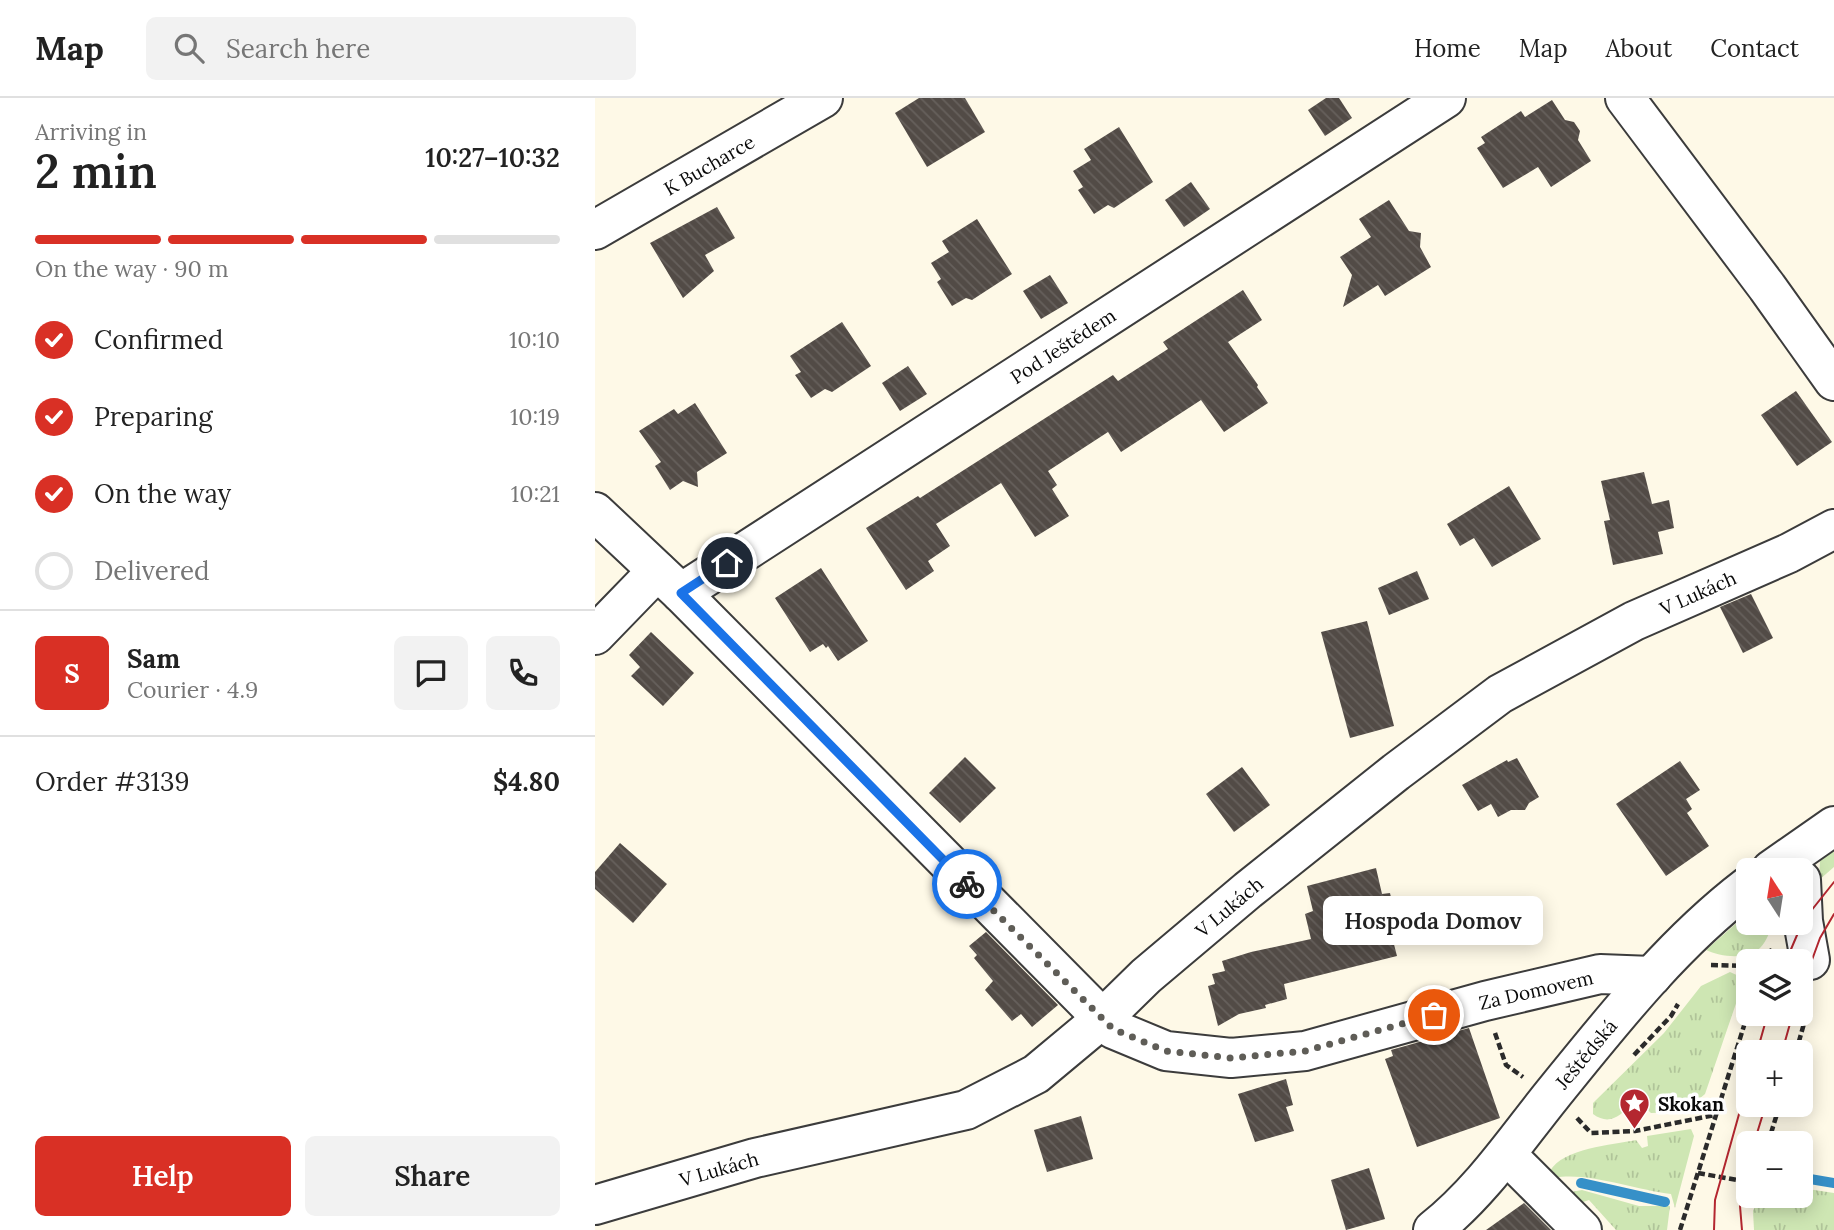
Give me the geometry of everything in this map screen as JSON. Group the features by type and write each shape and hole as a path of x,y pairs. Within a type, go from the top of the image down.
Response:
{"street":[{"name":"K Bucharce","path":"595,230 823,98"},
{"name":"Pod Ještědem","path":"595,635 669,582 1446,98"},
{"path":"1625,98 1767,287 1834,382"},
{"name":"Za Domovem","path":"595,512 669,582 1113,1029 1166,1051 1231,1058 1305,1051 1485,1001 1600,974 1652,976"},
{"name":"V Lukách","path":"595,1205 755,1158 966,1110 1036,1074 1248,890 1396,772 1500,694 1634,621 1834,529"},
{"path":"1802,858 1834,827"},
{"name":"Ještědská","path":"1433,1230 1450,1217 1507,1155 1562,1105 1652,976 1736,896"},
{"path":"1507,1155 1582,1230"}],"path":[{"path":"1701,967 1736,966"},
{"path":"1485,1001 1506,1065 1562,1105 1591,1133 1635,1131 1715,1115"},
{"path":"1681,1230 1744,1026"},
{"path":"1697,1173 1736,1180"}],"green space":[{"path":"1834,850 1834,867 1819,880 1820,861"},
{"path":"1736,924 1736,935 1768,935 1759,949 1736,949 1736,956 1706,950"},
{"path":"1730,972 1736,975 1736,1004 1705,1094 1687,1106 1665,1112 1651,1113 1642,1105 1632,1103 1614,1118 1604,1119 1593,1114 1593,1103 1664,1033 1701,986"},
{"path":"1691,1129 1694,1136 1675,1208 1671,1194 1596,1179 1554,1178 1550,1171 1556,1163 1577,1152 1636,1140 1642,1148 1648,1146 1647,1136"},
{"path":"1582,1190 1639,1206 1670,1206 1667,1230 1616,1230 1589,1200 1580,1203 1571,1192"},
{"path":"1813,1190 1834,1193 1834,1230 1754,1230 1754,1208 1813,1208"}],"building":[{"path":"919,98 965,98 985,132 927,167 895,113"},
{"path":"1326,98 1339,98 1352,118 1325,136 1308,110"},
{"path":"1552,100 1565,120 1574,122 1580,131 1578,140 1591,161 1551,187 1538,167 1503,188 1477,148 1485,143 1481,137 1521,111 1525,117"},
{"path":"1119,127 1153,182 1114,208 1108,205 1094,214 1078,190 1083,187 1073,171 1091,160 1084,149"},
{"path":"1191,182 1210,209 1184,227 1165,200"},
{"path":"1389,200 1409,231 1421,233 1420,247 1431,267 1385,296 1378,285 1343,307 1352,275 1340,257 1371,237 1359,219"},
{"path":"717,207 735,238 705,255 714,271 683,298 650,243"},
{"path":"977,219 1012,274 972,300 966,298 952,306 937,282 941,279 931,263 949,252 942,241"},
{"path":"1050,275 1068,303 1041,319 1023,291"},
{"path":"1243,290 1262,320 1228,342 1268,403 1224,432 1201,400 1121,452 1108,432 1048,471 1057,485 1052,489 1069,516 1035,537 1001,483 936,524 950,546 928,561 934,571 906,590 866,528 918,496 920,498 1113,375 1118,381 1168,349 1163,342"},
{"path":"842,322 871,366 832,392 825,389 811,398 795,375 801,372 790,356"},
{"path":"908,366 927,394 900,411 882,383"},
{"path":"1796,391 1832,442 1797,466 1761,415"},
{"path":"695,403 727,453 697,472 698,487 683,481 670,490 655,466 661,462 639,431 674,409 678,414"},
{"path":"1644,472 1652,504 1669,500 1674,528 1658,532 1663,554 1613,565 1604,521 1610,520 1601,481"},
{"path":"1509,486 1541,539 1492,567 1474,538 1460,546 1447,524"},
{"path":"821,568 868,641 838,661 828,646 826,648 823,644 810,652 775,598"},
{"path":"1417,571 1429,599 1389,615 1378,588"},
{"path":"1751,594 1773,638 1743,653 1720,607"},
{"path":"1367,621 1394,726 1350,738 1321,632"},
{"path":"651,632 694,673 663,706 631,676 640,667 629,655"},
{"path":"965,757 996,788 960,823 929,793"},
{"path":"1517,758 1539,797 1529,803 1525,810 1511,810 1498,817 1491,804 1478,811 1462,785 1507,760 1508,762"},
{"path":"1680,761 1700,790 1686,799 1692,809 1687,813 1709,846 1666,876 1616,804"},
{"path":"1242,767 1270,805 1234,832 1206,794"},
{"path":"620,843 667,884 633,923 595,889 595,872"},
{"path":"1376,868 1382,894 1390,893 1397,923 1389,925 1397,956 1284,984 1287,999 1265,1005 1266,1008 1239,1014 1218,1026 1208,986 1215,984 1212,974 1225,971 1222,961 1311,939 1305,914 1313,911 1307,886"},
{"path":"986,932 1058,1005 1032,1027 1021,1014 1012,1021 985,990 993,981 974,958 977,955 969,946"},
{"path":"1469,1028 1500,1118 1417,1147 1385,1059 1393,1056 1391,1050"},
{"path":"1286,1079 1293,1105 1286,1107 1294,1131 1255,1142 1238,1094"},
{"path":"1081,1116 1093,1159 1047,1172 1034,1130"},
{"path":"1369,1168 1385,1219 1346,1230 1331,1180"},
{"path":"1524,1203 1551,1230 1486,1230"}],"waterway":[{"path":"1813,1180 1834,1183"},
{"path":"1581,1183 1665,1202"}],"tram line":[{"path":"1791,949 1803,921 1834,882"},
{"path":"1813,957 1834,914"},
{"path":"1760,1040 1764,1026"},
{"path":"1785,1040 1789,1026"},
{"path":"1714,1230 1715,1200 1738,1117"},
{"path":"1758,1131 1762,1117"},
{"path":"1740,1208 1742,1230"}],"way so far":[{"path":"967,884 1113,1029 1166,1051 1231,1058 1305,1051 1434,1015"}],"place":[{"name":"Hospoda Domov","path":"1434,1015"},
{"name":"Skokan","path":"1635,1131"}],"route":[{"path":"727,563 681,593 967,884"}]}
